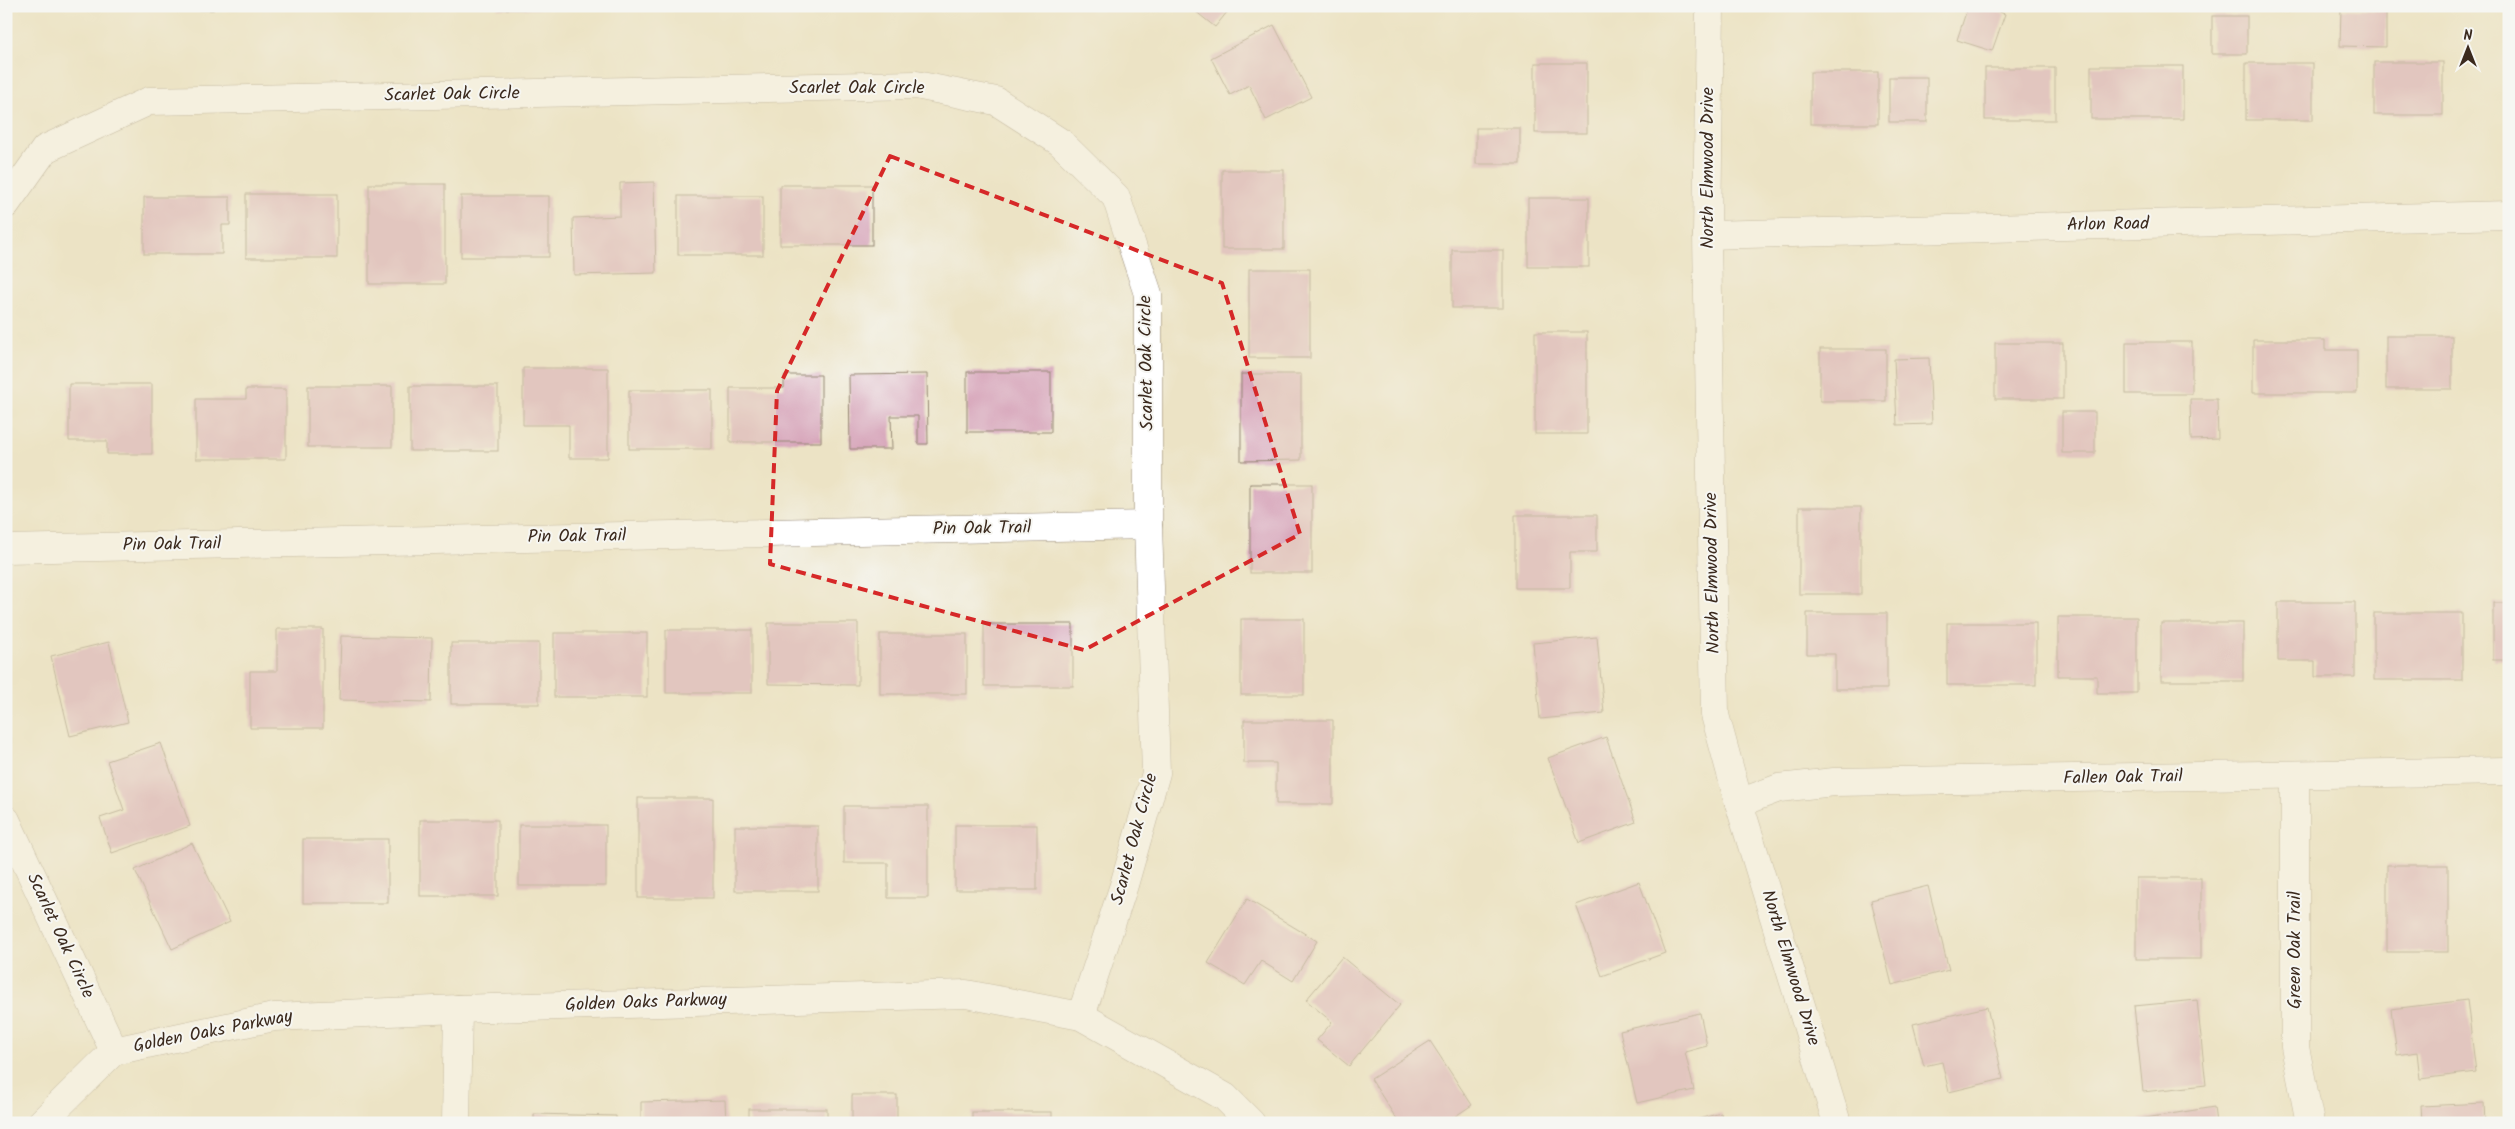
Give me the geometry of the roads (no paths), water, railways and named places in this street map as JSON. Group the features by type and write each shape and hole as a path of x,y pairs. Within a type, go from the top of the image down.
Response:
{"street":[{"name":"North Elmwood Drive","path":"1710,6 1707,235 1715,715 1837,1123"},
{"name":"Scarlet Oak Circle","path":"6,204 45,149 149,101 916,85 996,101 1060,142 1116,198 1148,294 1148,525 1156,773 1124,885 1081,1016"},
{"name":"Arlon Road","path":"1707,235 2509,215"},
{"name":"Pin Oak Trail","path":"6,549 1148,525"},
{"name":"Fallen Oak Trail","path":"1740,803 1779,788 1834,782 2295,776 2509,771"},
{"name":"Green Oak Trail","path":"2295,776 2295,1047 2310,1123"},
{"name":"Scarlet Oak Circle","path":"6,820 114,1051"},
{"name":"Golden Oaks Parkway","path":"41,1123 114,1051 274,1017 458,1009 966,994 1081,1016 1225,1097 1251,1123"},
{"path":"456,1123 458,1009"}]}
